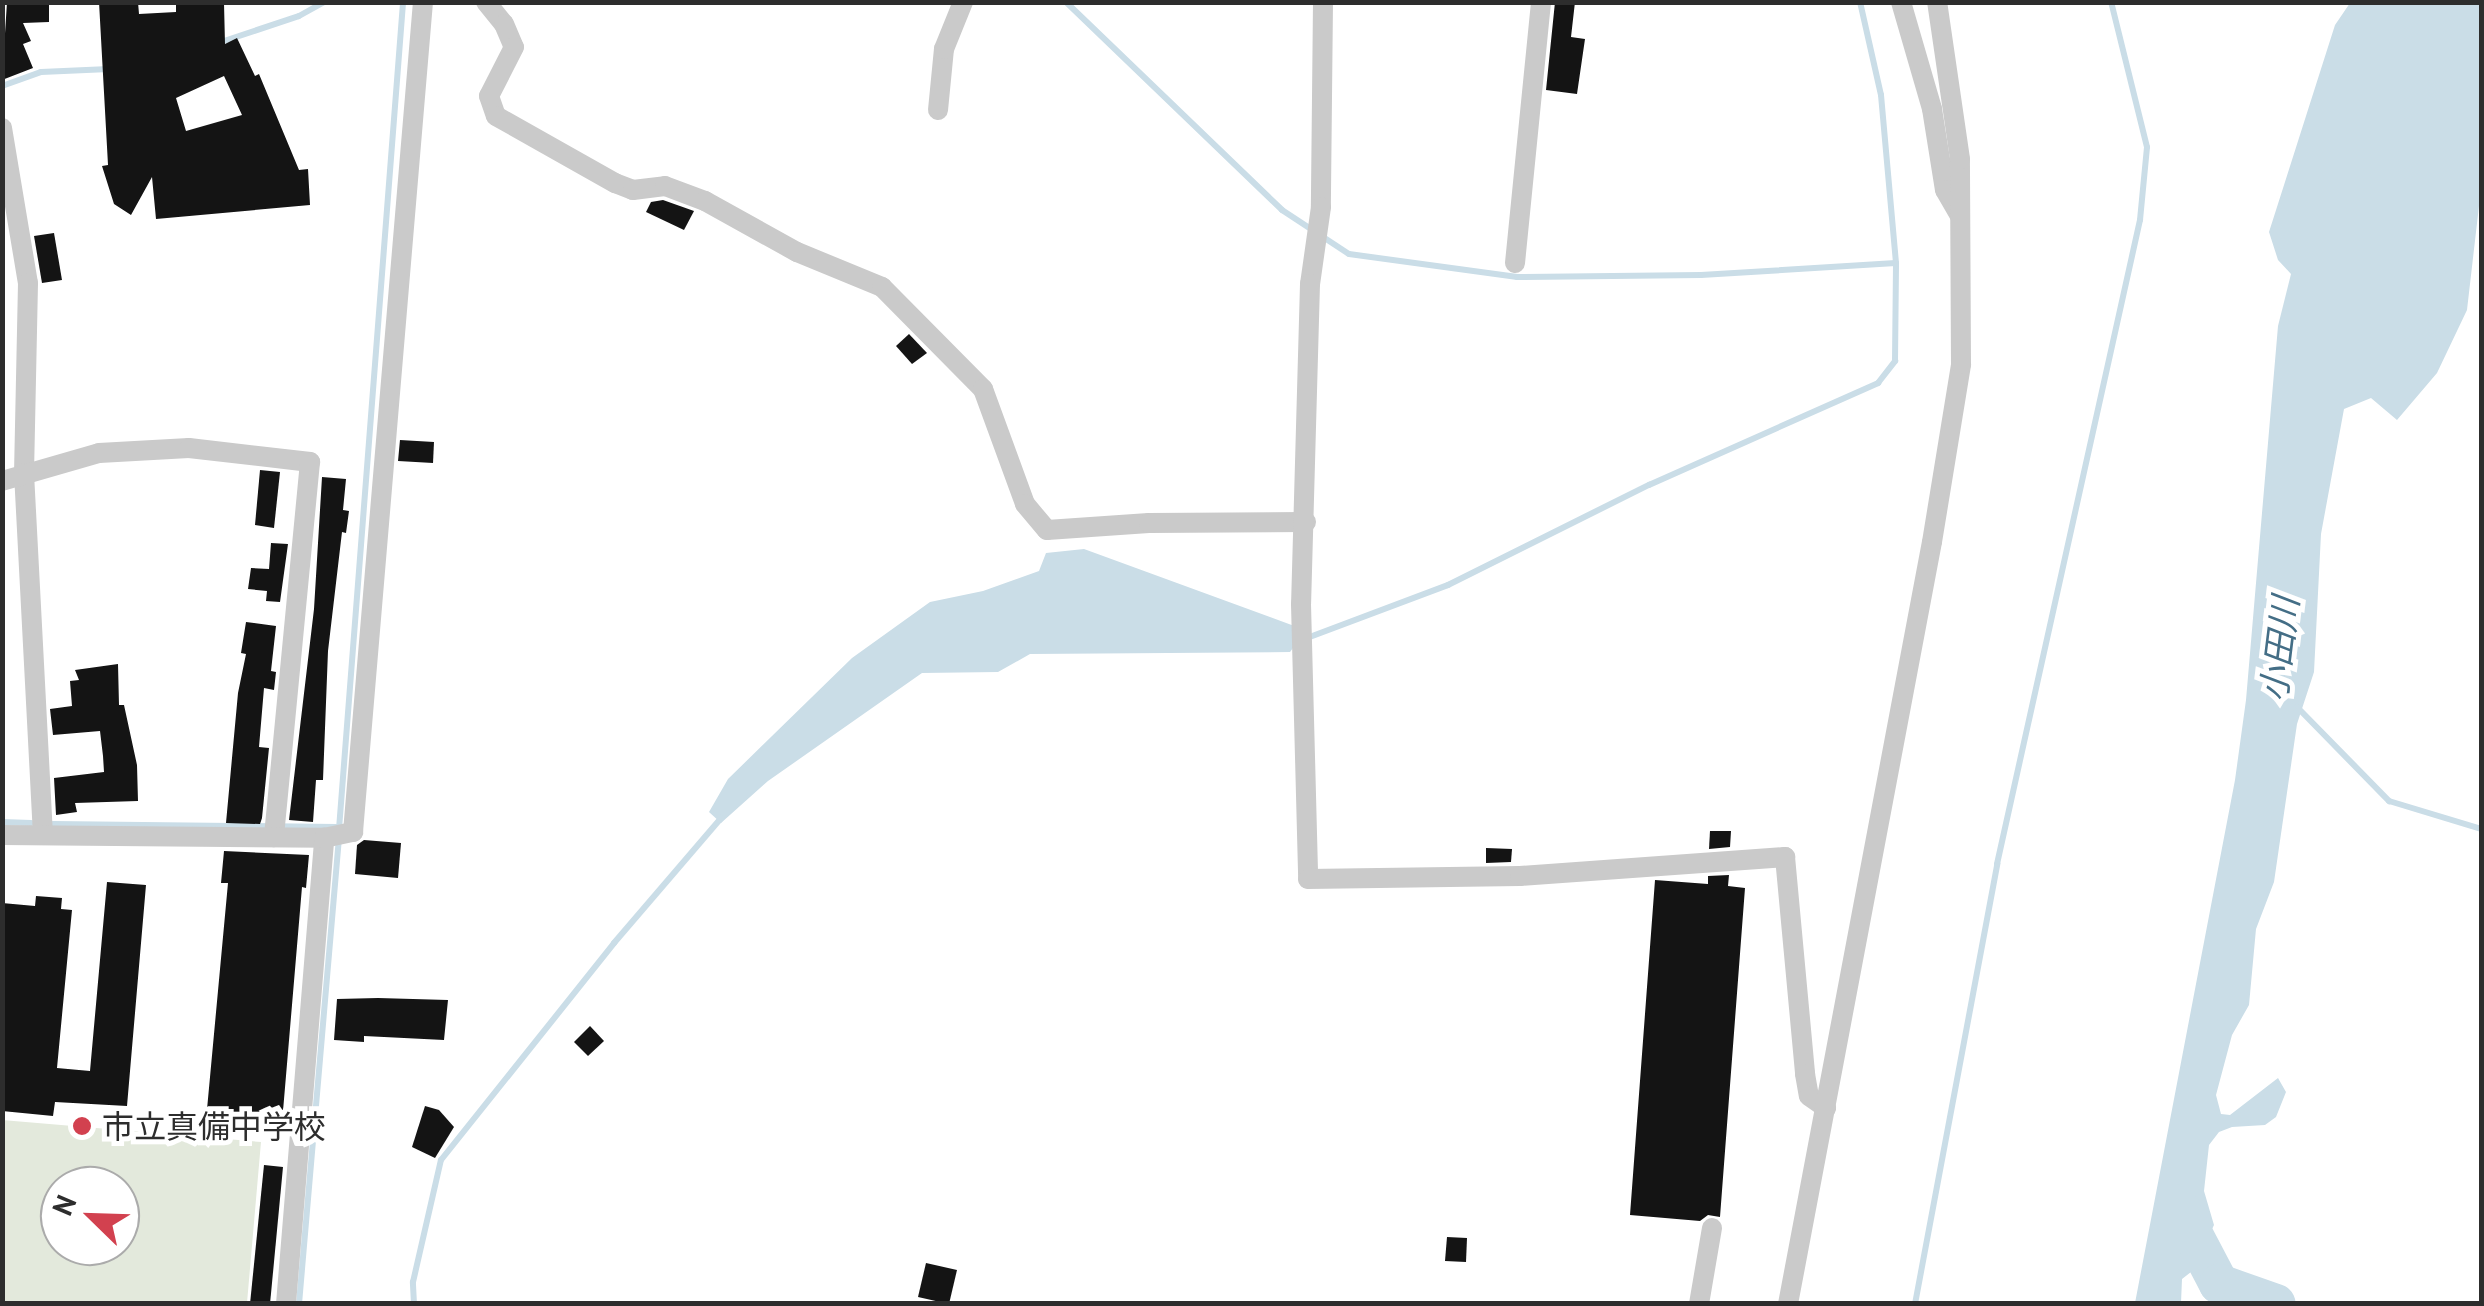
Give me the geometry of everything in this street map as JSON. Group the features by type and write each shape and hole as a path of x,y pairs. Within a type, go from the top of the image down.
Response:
{"street":[{"path":"2,835 275,830 333,837 352,832 423,2"},
{"path":"486,2 504,24 514,46 489,96 496,116 615,183 633,190 665,186 705,201 797,252 882,287 984,389 1024,504 1047,530 1149,523 1306,522"},
{"path":"938,110 944,49 963,2"},
{"path":"1323,2 1321,206 1310,284 1301,649 1308,879 1520,876 1786,858 1805,1074 1809,1096 1826,1108"},
{"path":"1516,263 1541,2"},
{"path":"1901,2 1932,110 1945,190 1962,218"},
{"path":"1788,1304 1950,446 1961,364 1960,159 1937,2"},
{"path":"2,128 28,283 24,473 43,835"},
{"path":"2,481 99,453 189,448 310,462 275,830"},
{"path":"286,1304 333,837"},
{"path":"1699,1304 1712,1228"}],"shaded area":[{"path":"2,1120 261,1142 247,1303 3,1303"}],"water":[{"name":"小田川","path":"2350,3 2481,3 2482,180 2467,310 2437,373 2397,420 2371,398 2344,409 2321,534 2314,672 2297,724 2274,882 2256,929 2249,1005 2232,1035 2216,1095 2221,1114 2230,1115 2278,1078 2286,1092 2276,1117 2265,1125 2232,1127 2219,1132 2209,1145 2204,1191 2214,1225 2191,1272 2182,1279 2181,1303 2135,1303 2235,780 2246,700 2278,326 2291,274 2278,260 2269,232 2335,25"},
{"path":"1084,549 1297,627 1296,644 1290,652 1030,654 998,672 922,673 768,781 721,823 709,812 728,779 852,658 930,602 983,591 1039,571 1046,553"}],"building":[{"path":"7,2 49,2 49,22 23,23 31,41 23,44 33,68 2,80"},
{"path":"99,2 138,2 139,14 176,12 176,4 224,3 225,44 237,38 255,76 259,74 299,170 308,169 310,205 156,219 152,177 131,215 114,204 102,166 108,165","holes":["224,76 242,115 186,131 176,98"]},
{"path":"1555,2 1575,2 1571,37 1585,39 1577,94 1546,90"},
{"path":"663,200 694,211 684,230 646,212 651,202"},
{"path":"54,233 62,280 42,283 34,236"},
{"path":"909,334 927,353 912,364 896,346"},
{"path":"400,440 434,442 433,463 398,461"},
{"path":"260,470 280,472 274,528 255,525"},
{"path":"322,477 346,479 343,510 349,511 346,533 342,532 328,651 323,780 316,780 313,822 289,820 314,609"},
{"path":"271,543 288,544 280,602 266,601 267,591 248,589 251,568 269,569"},
{"path":"246,622 276,626 271,671 276,672 274,690 264,688 259,747 269,748 260,824 226,823 238,693 246,654 241,653"},
{"path":"118,664 119,705 124,705 137,765 138,801 75,803 77,812 56,815 54,778 104,772 100,731 53,735 50,709 72,706 70,681 79,680 75,670"},
{"path":"1710,831 1731,831 1730,847 1709,849"},
{"path":"364,840 401,843 398,878 355,874 357,845"},
{"path":"1486,848 1512,849 1511,862 1486,863"},
{"path":"224,851 309,855 306,888 302,887 282,1123 241,1120 240,1134 205,1131 228,883 221,883"},
{"path":"1729,875 1728,886 1745,888 1720,1217 1708,1215 1700,1221 1630,1215 1655,880 1708,884 1708,876"},
{"path":"107,882 146,885 127,1106 55,1102 53,1116 2,1111 2,903 35,906 36,896 62,898 61,909 72,910 57,1068 90,1071"},
{"path":"337,999 448,1000 444,1040 364,1036 364,1042 334,1040"},
{"path":"590,1026 604,1041 588,1056 574,1042"},
{"path":"425,1106 439,1110 454,1127 435,1158 412,1147"},
{"path":"264,1165 283,1167 270,1304 250,1304"},
{"path":"1447,1237 1467,1238 1466,1262 1445,1261"},
{"path":"926,1263 957,1270 949,1304 918,1297"}],"waterway":[{"path":"218,43 299,16 324,2"},
{"path":"339,829 403,2"},
{"path":"1066,2 1282,210 1349,254 1517,277 1701,275 1896,263"},
{"path":"1307,638 1448,585 1649,485 1878,383 1895,361 1896,263 1881,95 1860,2"},
{"path":"1915,1304 1997,864 2140,220 2147,147 2111,2"},
{"path":"2,86 41,72 109,69"},
{"name":"小田川","path":"2297,707 2389,801 2482,829"},
{"path":"414,1304 413,1282 441,1160 614,943 721,818"},
{"path":"2,822 31,823"},
{"path":"53,824 337,827"},
{"path":"299,1304 339,841"},
{"path":"2177,1204 2219,1284 2276,1304"}],"place":[{"name":"市立真備中学校","path":"82,1126"}]}
